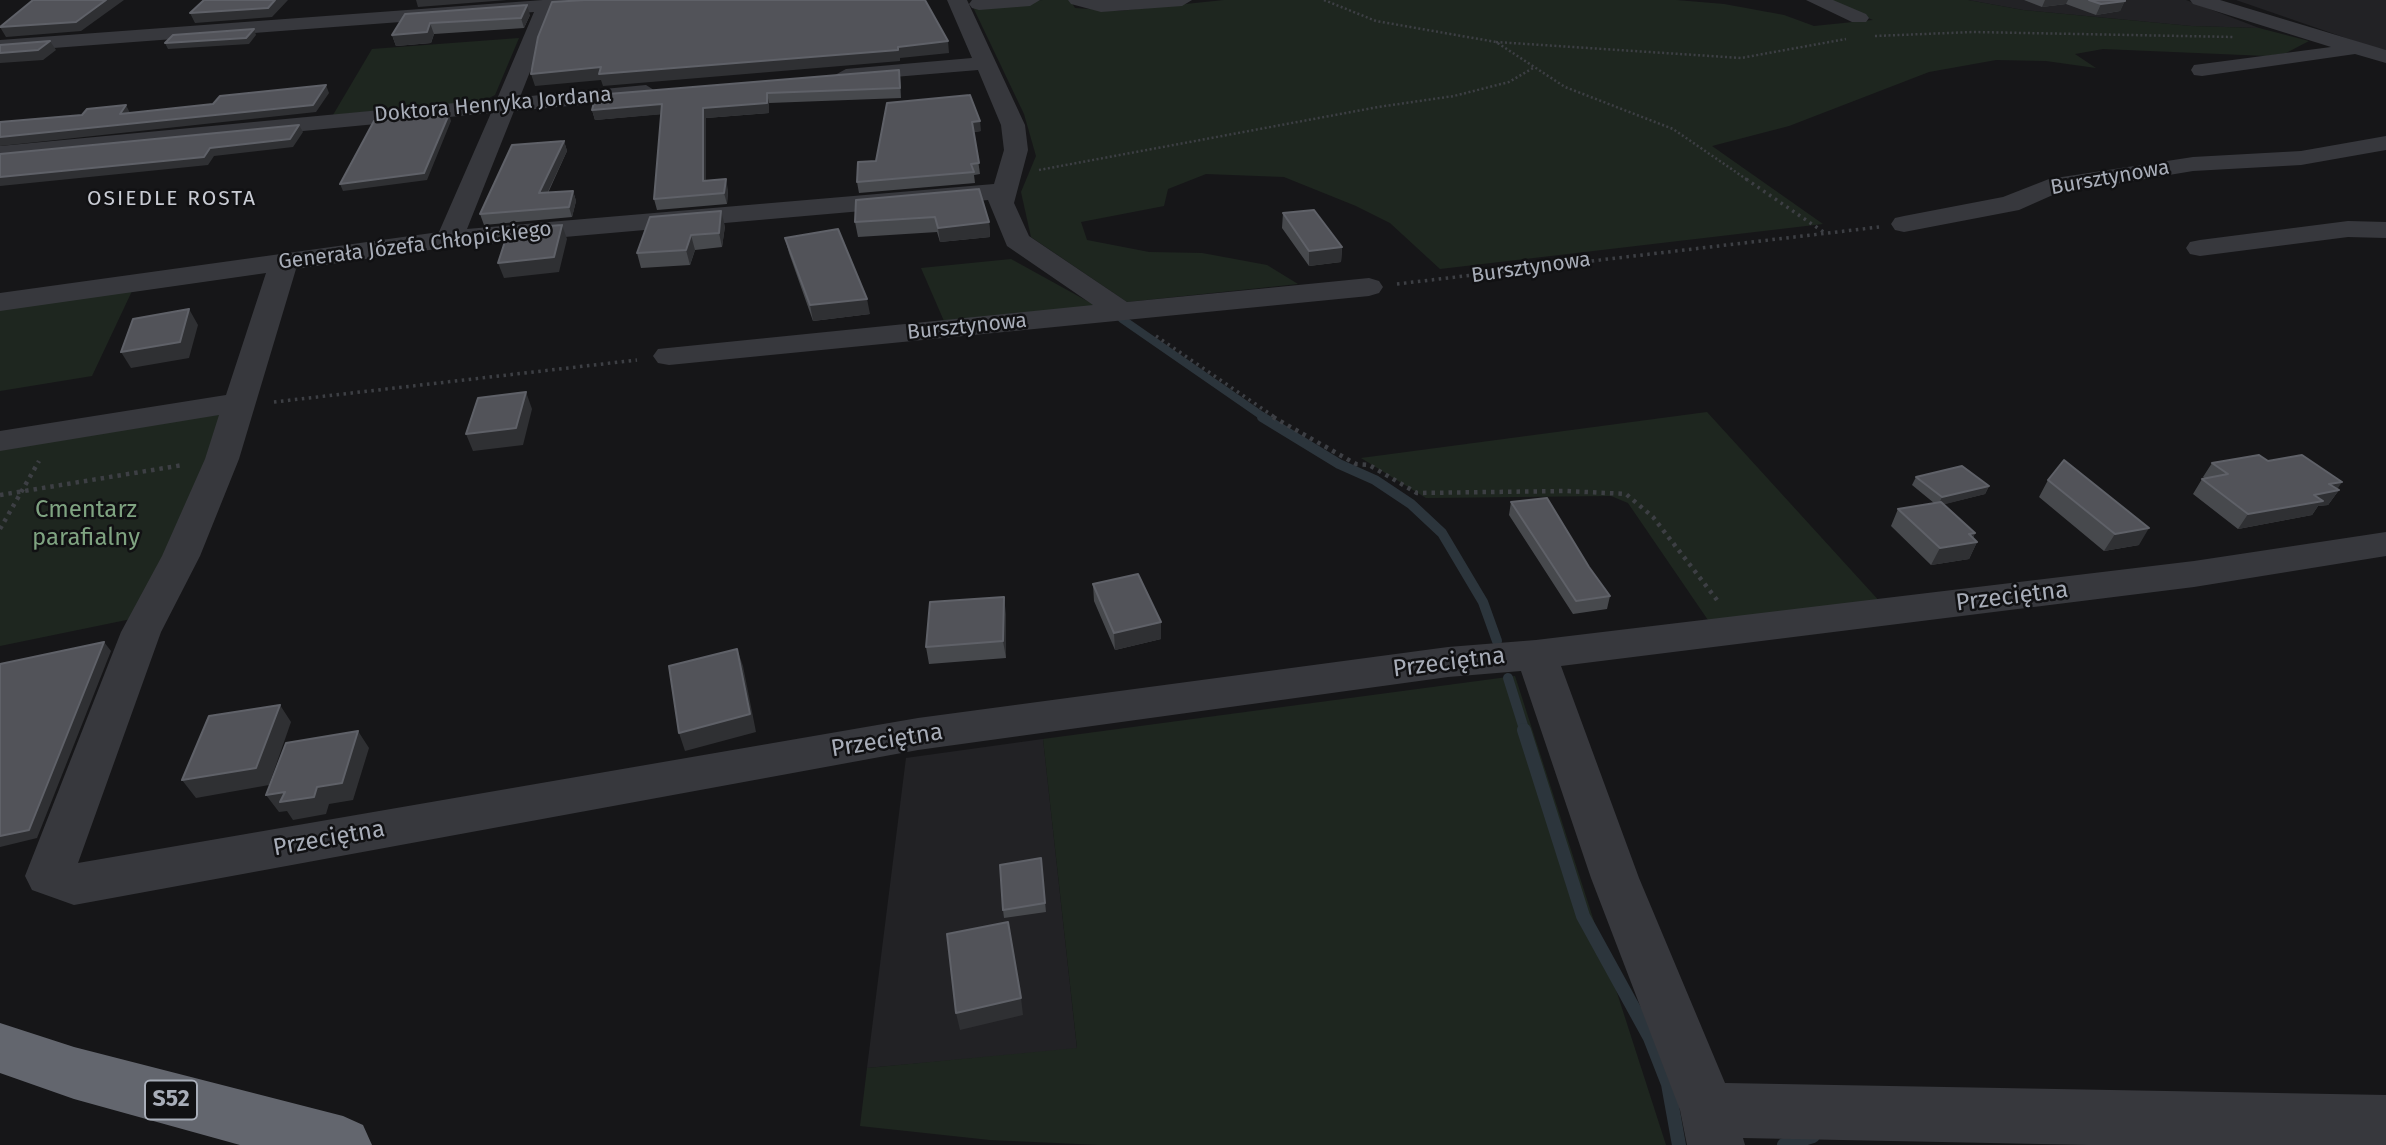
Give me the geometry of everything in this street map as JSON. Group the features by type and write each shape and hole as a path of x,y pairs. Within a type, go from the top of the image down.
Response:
{"highway":[{"name":"S52","path":"0,1048 74,1073 343,1145"}],"street":[{"path":"0,46 515,4 547,5 621,0"},
{"path":"1030,0 968,2 986,63 1013,125 1016,150 1001,203 1017,240 1121,311"},
{"path":"1078,0 1101,6 1182,0"},
{"path":"1816,0 1859,18"},
{"path":"2200,0 2386,57"},
{"path":"450,239 547,5"},
{"path":"2299,32 2336,29 2386,37"},
{"path":"2202,70 2356,49"},
{"path":"826,76 986,63"},
{"name":"Doktora Henryka Jordana","path":"0,153 507,103 667,90"},
{"name":"Bursztynowa","path":"1904,224 2010,204 2049,187 2193,164 2301,158 2386,143"},
{"name":"Generała Józefa Chłopickiego","path":"0,302 450,239 1007,183"},
{"path":"2200,248 2348,229 2386,230"},
{"name":"Przeciętna","path":"284,261 222,458 181,556 141,632 49,876 74,884 918,734 1434,663 1536,655 2194,574 2386,544"},
{"name":"Bursztynowa","path":"669,356 1369,286"},
{"path":"0,441 241,402"},
{"path":"1536,655 1615,878 1712,1127 2386,1123"}],"path":[{"path":"1324,0 1376,21 1496,42 1741,58 1849,39"},
{"path":"1872,37 1936,33 2233,37 2299,32"},
{"path":"1496,42 1565,86 1673,129 1825,233"},
{"path":"1007,183 1378,107 1454,96 1509,82 1534,68"},
{"name":"Bursztynowa","path":"1369,286 1466,278 1904,224"},
{"path":"1121,311 1284,424 1356,464 1369,465 1417,493 1566,491 1626,494 1636,499 1661,526 1738,630"},
{"path":"241,402 259,404 669,356"},
{"path":"0,529 42,457"},
{"path":"0,495 188,464"}],"shaded area":[{"path":"1968,0 2186,0 2259,28 2191,26 2023,10"},
{"path":"2236,0 2386,0 2386,50 2372,47"},
{"path":"1043,739 1077,1049 867,1068 906,758"}],"green space":[{"path":"1070,0 1075,8 1118,11 1224,0 1676,0 1724,4 1784,15 1814,26 1873,20 1826,0 1968,0 2023,10 2191,26 2259,28 2309,41 2286,53 2267,56 2103,49 2075,54 2096,68 2046,61 1996,60 1929,72 1789,126 1712,146 1823,224 1440,269 1390,223 1356,206 1284,177 1206,174 1168,189 1164,206 1081,222 1087,240 1149,252 1202,253 1267,265 1298,284 1127,302 1031,237 1021,192 1036,156 1024,114 972,5"},
{"path":"519,38 495,95 483,101 333,115 372,49"},
{"path":"1011,259 1098,307 944,321 921,268"},
{"path":"132,291 92,376 0,391 0,310"},
{"name":"Cmentarz parafialny","path":"225,412 210,460 136,618 0,646 0,450"},
{"path":"1707,412 1882,604 1710,623 1628,503 1611,496 1426,498 1361,458"},
{"path":"1515,676 1666,1145 1100,1145 990,1140 860,1126 867,1068 1077,1048 1043,739"}],"building":[{"path":"33,0 106,0 76,22 0,27"},
{"path":"204,0 275,0 268,8 190,13"},
{"path":"925,0 948,41 898,47 898,50 599,74 601,67 531,74 538,37 552,2"},
{"path":"2089,0 2125,0 2125,1 2101,4"},
{"path":"527,5 521,18 430,23 427,32 392,35 405,14"},
{"path":"254,29 246,38 165,43 173,35"},
{"path":"50,41 38,50 0,53 0,45"},
{"path":"899,70 900,88 767,93 767,103 703,108 703,181 726,179 724,193 654,199 662,104 592,110 596,95"},
{"path":"326,85 313,105 0,137 0,122 82,115 87,109 126,105 120,114 213,104 220,96"},
{"path":"970,95 980,121 972,122 979,163 971,164 974,172 857,182 858,162 876,161 887,103"},
{"path":"449,114 424,173 340,184 374,121"},
{"path":"299,125 290,139 210,148 204,157 0,177 0,154"},
{"path":"564,141 539,193 573,191 569,207 480,214 512,145"},
{"path":"979,189 989,222 938,228 935,217 855,222 856,200"},
{"path":"1314,210 1342,247 1309,251 1283,213"},
{"path":"721,211 719,233 691,235 686,250 637,253 650,217"},
{"path":"562,225 554,257 498,263 509,229"},
{"path":"838,229 867,299 810,305 785,238"},
{"path":"189,309 180,342 121,352 133,319"},
{"path":"526,392 516,428 466,434 478,398"},
{"path":"2259,455 2268,461 2302,455 2342,482 2329,484 2339,490 2314,495 2323,501 2248,514 2202,479 2228,474 2212,463"},
{"path":"2064,460 2149,528 2115,534 2048,480"},
{"path":"1962,466 1989,486 1942,497 1916,477"},
{"path":"1547,498 1610,596 1576,601 1511,502"},
{"path":"1941,502 1975,533 1969,534 1977,542 1940,548 1898,509"},
{"path":"1138,574 1161,622 1114,633 1093,584"},
{"path":"1004,597 1003,641 926,647 930,602"},
{"path":"104,642 29,830 0,836 0,664"},
{"path":"737,649 750,714 679,733 669,666"},
{"path":"280,705 256,768 182,780 209,716"},
{"path":"358,731 342,783 317,787 314,797 280,802 285,792 266,795 286,743"},
{"path":"1041,858 1045,903 1003,910 1000,865"},
{"path":"1008,922 1021,998 956,1013 947,934"}],"waterway":[{"path":"1122,319 1265,418"},
{"path":"1262,417 1339,464 1375,480 1411,504 1442,533 1483,602 1497,641"},
{"path":"1508,678 1525,732"},
{"path":"1524,730 1583,916 1650,1038 1668,1084 1679,1145"},
{"path":"1784,1145 1813,1136"}],"district":[{"name":"OSIEDLE ROSTA","path":"172,199"}]}
